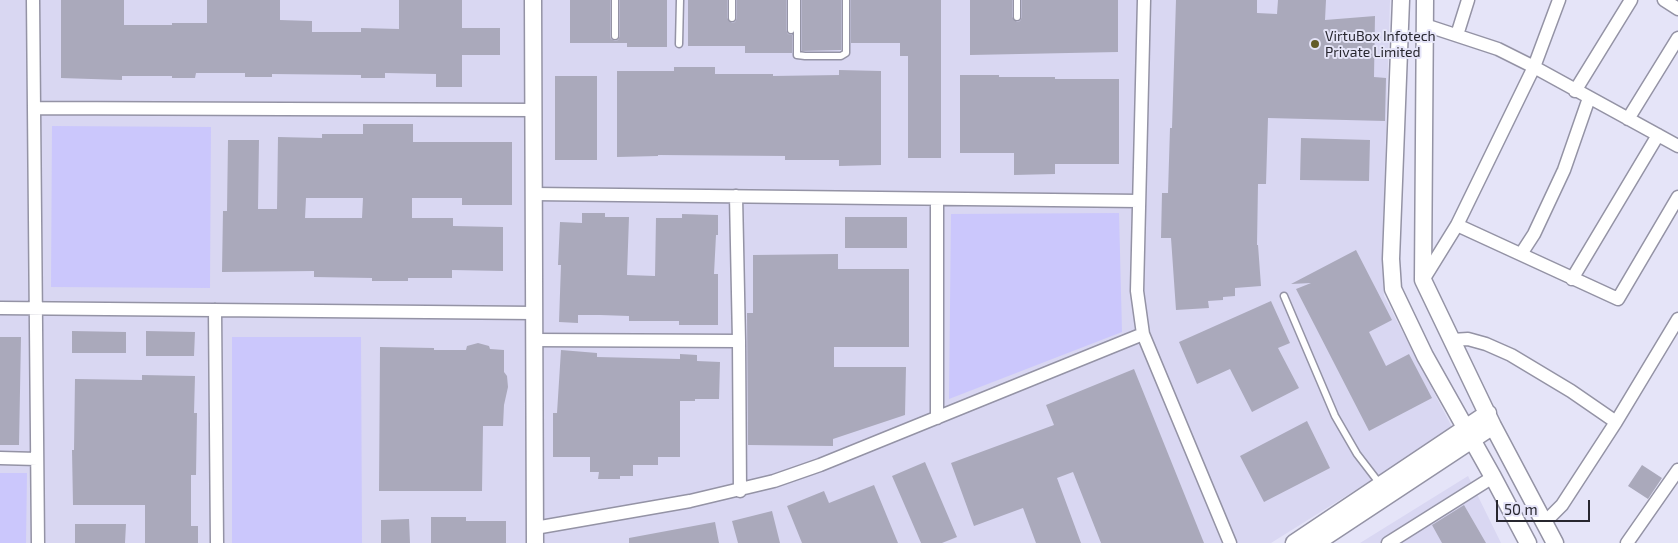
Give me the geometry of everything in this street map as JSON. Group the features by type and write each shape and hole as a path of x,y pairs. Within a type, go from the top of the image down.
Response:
{"street":[{"path":"33,0 38,543"},
{"path":"533,0 535,535 774,482 820,466 1142,334"},
{"path":"1144,0 1137,291 1142,334 1230,543"},
{"path":"1401,0 1391,259 1393,289 1425,356 1470,434 1528,543"},
{"path":"1425,0 1423,280 1490,420 1545,522 1554,543"},
{"path":"1457,35 1468,0"},
{"path":"1423,280 1457,226 1534,66 1559,0"},
{"path":"1575,91 1631,0"},
{"path":"1664,0 1678,9"},
{"path":"1425,25 1498,49 1534,66 1575,91 1678,146"},
{"path":"1628,119 1678,38"},
{"path":"1521,254 1534,234 1556,186 1589,98"},
{"path":"34,108 534,110"},
{"path":"1572,279 1658,136"},
{"path":"534,194 1140,201"},
{"path":"736,196 740,341 740,491"},
{"path":"1457,226 1618,299 1678,197"},
{"path":"937,198 937,418"},
{"path":"0,308 534,313"},
{"path":"215,310 217,543"},
{"path":"1545,522 1562,505 1616,422 1678,319"},
{"path":"1452,340 1468,339 1486,344 1511,355 1571,391 1616,422"},
{"path":"534,340 740,341"},
{"path":"1316,543 1490,420"},
{"path":"1294,543 1380,485 1470,434"},
{"path":"0,458 37,459"},
{"path":"1627,543 1678,470"},
{"path":"1388,543 1493,477"}],"lane":[{"path":"615,0 615,36"},
{"path":"679,44 680,0"},
{"path":"732,0 732,18"},
{"path":"791,0 791,30"},
{"path":"798,0 797,55 841,56 846,53 846,0"},
{"path":"1017,0 1017,17"},
{"path":"1284,296 1339,423 1357,454 1380,485"}],"shaded area":[{"path":"0,0 1390,0 1382,262 1384,296 1453,429 1271,543 0,543"},
{"path":"52,126 211,127 210,288 51,287"},
{"path":"1119,213 1122,332 949,399 951,214"},
{"path":"232,337 361,337 362,543 232,543"},
{"path":"0,473 27,473 26,543 0,543"},
{"path":"1468,476 1501,543 1360,543"}],"building":[{"path":"61,0 124,0 124,25 172,25 172,23 207,23 207,0 280,0 280,20 312,21 312,32 361,32 361,28 399,29 399,0 462,0 462,28 500,28 500,55 462,55 462,87 436,87 436,74 385,73 385,78 361,78 361,75 272,74 272,77 245,77 245,73 196,73 195,78 122,76 122,80 61,78"},
{"path":"570,0 610,0 610,36 615,41 620,36 620,0 667,0 667,47 627,47 627,43 570,43"},
{"path":"688,0 727,0 727,18 732,23 737,18 737,0 786,0 786,30 788,34 792,35 792,53 745,53 745,46 688,46"},
{"path":"802,0 841,0 841,50 802,51"},
{"path":"851,0 941,0 941,158 908,158 908,56 900,56 900,43 851,43"},
{"path":"970,0 1012,0 1012,17 1017,22 1022,17 1022,0 1118,0 1118,52 970,55"},
{"path":"1176,0 1257,0 1257,13 1277,14 1278,0 1326,0 1325,20 1375,16 1374,77 1386,78 1385,121 1268,118 1266,184 1258,184 1257,245 1261,286 1235,288 1235,296 1223,297 1223,300 1208,301 1209,308 1176,310 1171,238 1161,238 1162,193 1168,193"},
{"path":"674,67 715,67 715,74 773,74 773,76 839,75 839,70 881,71 881,165 839,166 839,160 785,160 785,156 658,155 617,157 617,71 674,71"},
{"path":"960,75 1055,77 1055,79 1119,79 1119,164 1055,164 1055,174 1014,175 1014,153 960,153"},
{"path":"555,76 597,76 597,160 555,160"},
{"path":"363,124 413,124 413,142 512,142 512,205 462,205 462,198 412,198 412,218 453,218 453,226 503,227 503,271 452,270 452,278 408,278 408,281 372,281 372,278 314,277 314,271 222,272 223,211 227,211 228,140 259,140 258,209 277,209 278,137 322,138 322,134 363,134","holes":["306,198 363,198 362,218 305,218"]},
{"path":"1301,138 1370,140 1369,181 1300,180"},
{"path":"582,213 605,213 605,217 629,217 627,275 655,276 656,218 682,218 682,214 718,215 714,274 718,274 718,325 679,325 679,321 629,321 629,316 600,315 578,315 578,323 559,322 561,265 558,265 560,222 582,223"},
{"path":"845,217 907,217 907,248 845,248"},
{"path":"1356,250 1392,320 1369,332 1386,366 1409,354 1432,398 1369,431 1296,289 1311,283 1291,284"},
{"path":"838,254 838,269 909,269 909,347 834,347 834,367 906,367 905,415 833,439 833,446 748,445 747,313 753,313 753,255"},
{"path":"1271,301 1290,343 1278,348 1299,388 1252,412 1230,369 1197,384 1179,342"},
{"path":"72,331 126,332 126,353 72,353"},
{"path":"146,331 195,332 194,356 146,356"},
{"path":"0,337 21,337 19,445 0,445"},
{"path":"478,343 489,346 490,349 504,350 504,372 507,376 508,387 504,405 503,426 483,426 482,491 379,491 380,347 466,350 467,346"},
{"path":"561,350 597,353 597,357 680,359 680,354 697,355 697,361 720,362 719,399 680,401 680,457 658,457 658,465 633,465 633,476 620,476 620,479 598,479 599,472 590,472 590,457 553,457 553,413 557,413"},
{"path":"1134,369 1204,543 1101,543 1073,472 1057,478 1081,543 1036,543 1023,508 974,526 951,463 1054,425 1046,405"},
{"path":"142,375 195,376 194,413 197,413 196,475 191,475 191,526 198,526 198,543 145,543 145,505 73,505 72,450 74,450 75,379 142,380"},
{"path":"1307,421 1330,468 1264,502 1240,456"},
{"path":"925,462 957,537 942,543 921,543 892,476"},
{"path":"1642,465 1662,478 1648,499 1628,486"},
{"path":"874,485 898,543 802,543 787,506 824,491 829,503"},
{"path":"1464,505 1486,543 1442,543 1432,525"},
{"path":"772,511 780,543 738,543 732,521"},
{"path":"431,517 466,517 466,521 506,521 506,543 431,543"},
{"path":"409,519 410,543 381,543 381,520"},
{"path":"715,522 719,543 629,543 629,538"},
{"path":"75,524 126,524 125,543 75,543"}],"place":[{"name":"VirtuBox Infotech Private Limited","path":"1315,44"}]}
